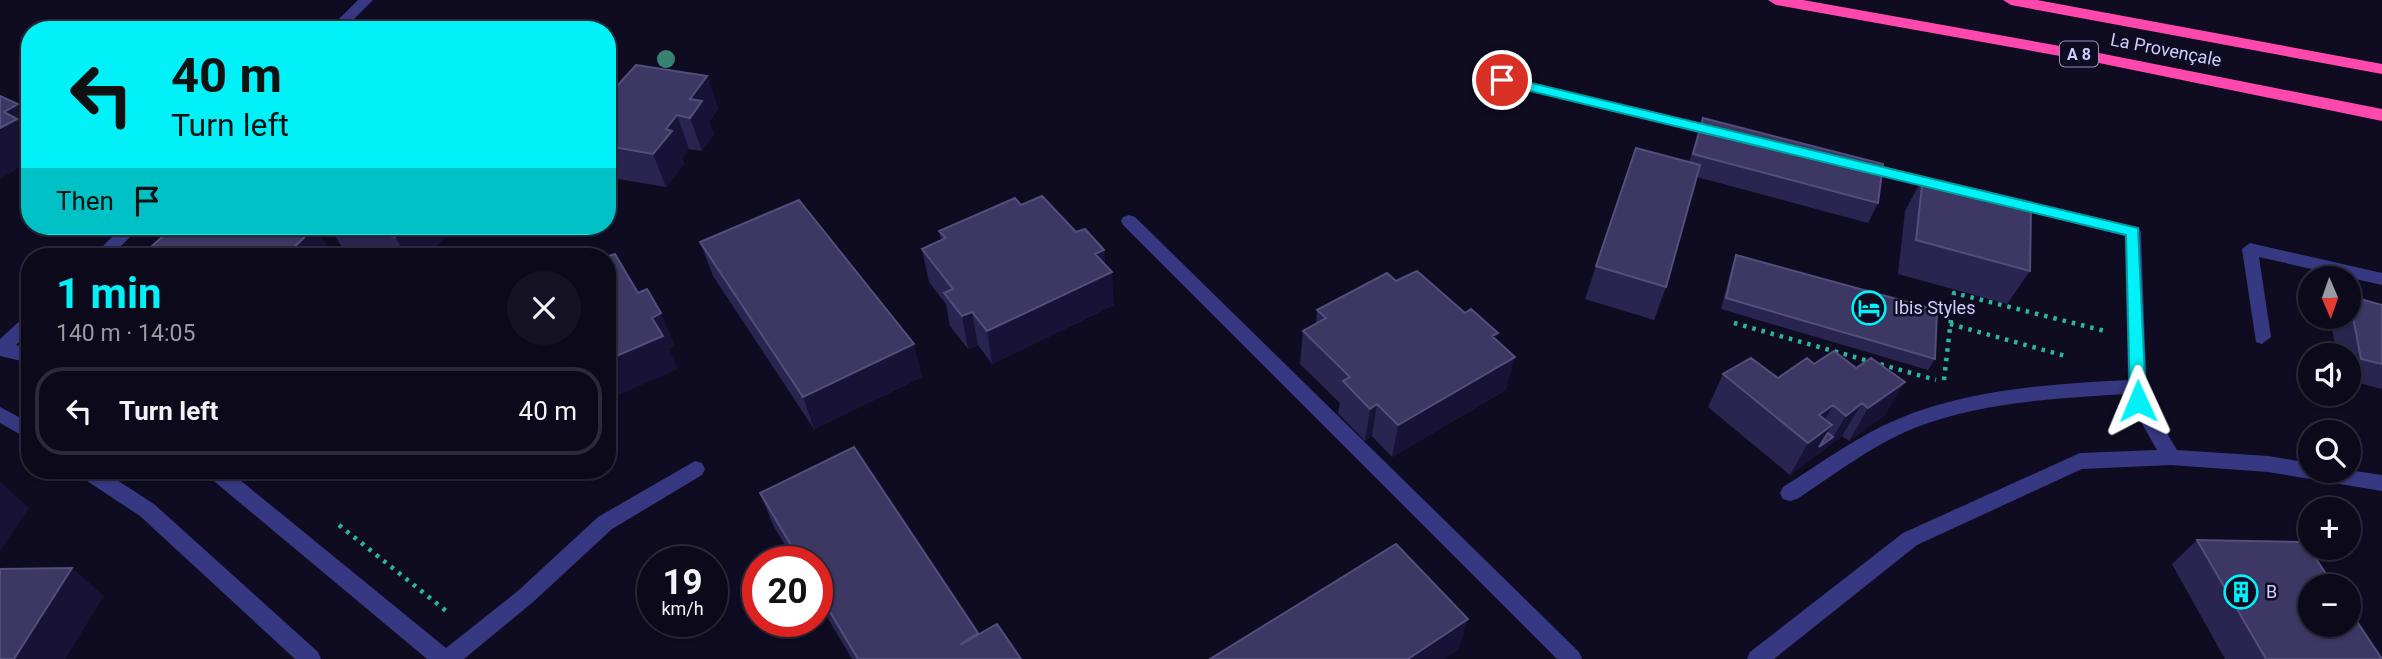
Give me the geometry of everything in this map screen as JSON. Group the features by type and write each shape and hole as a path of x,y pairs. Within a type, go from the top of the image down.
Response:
{"highway":[{"name":"La Provençale","path":"1776,0 2099,58 2382,115"},
{"name":"La Provençale","path":"2011,0 2382,69"}],"street":[{"path":"344,21 366,0"},
{"path":"1502,80 1744,138"},
{"path":"1851,164 1958,190"},
{"path":"1999,200 2133,232 2138,401 2171,457"},
{"path":"1129,221 1571,659"},
{"path":"110,248 123,235"},
{"path":"2262,337 2249,249 2382,279"},
{"path":"1,348 21,330"},
{"path":"1,348 21,354"},
{"path":"1790,493 1904,425 1982,401 2067,390 2138,387"},
{"path":"0,414 21,427"},
{"path":"1758,659 1910,539 2080,461 2171,457 2268,464 2382,483"},
{"path":"226,479 446,659 526,596 605,523 695,469"},
{"path":"100,479 147,510 310,659"}],"path":[{"path":"1950,411 1944,383 1954,293 2136,339"},
{"path":"1734,323 1944,383"},
{"path":"1950,324 2071,358"},
{"path":"1856,366 1858,358"},
{"path":"335,523 477,635"}],"building":[{"path":"636,65 707,76 690,99 702,101 690,118 677,115 666,129 672,131 653,154 616,148 616,87"},
{"path":"0,96 18,104 4,112 17,119 0,128"},
{"path":"1703,118 1883,164 1878,203 1693,154"},
{"path":"1636,148 1700,165 1666,287 1596,266"},
{"path":"1923,177 2031,205 2030,271 1916,240"},
{"path":"1042,196 1076,232 1085,229 1104,250 1095,254 1112,272 987,331 972,312 962,316 944,293 953,289 922,249 946,238 939,231 1015,198 1021,205"},
{"path":"799,200 914,344 803,397 700,242"},
{"path":"164,235 307,235 293,248 150,248"},
{"path":"1736,255 1937,310 1935,359 1726,298"},
{"path":"616,256 638,293 647,289 661,313 652,318 663,336 616,356"},
{"path":"1417,271 1465,313 1471,309 1498,333 1492,336 1515,357 1398,425 1377,404 1370,409 1343,381 1350,377 1303,331 1326,318 1317,310 1387,273 1396,281"},
{"path":"2361,299 2382,305 2382,364 2361,359 2361,343 2358,343 2355,329 2361,329"},
{"path":"1834,351 1856,368 1871,358 1905,382 1868,408 1862,403 1846,416 1833,405 1819,415 1832,425 1808,443 1723,374 1751,358 1778,378 1807,358 1814,364"},
{"path":"1828,433 1833,437 1819,447"},
{"path":"854,447 978,633 960,645 997,624 1021,659 858,659 833,617 833,546 791,546 760,493"},
{"path":"2197,540 2298,542 2298,560 2317,560 2326,574 2298,574 2298,637 2361,637 2361,628 2382,659 2266,659"},
{"path":"1396,544 1468,619 1408,659 1210,659"},
{"path":"72,568 14,659 0,659 0,569"}],"place":[{"name":"Ibis Styles","path":"1869,308"},
{"name":"B","path":"2241,592"}],"route":[{"path":"1502,80 2133,232 2138,401"}]}
